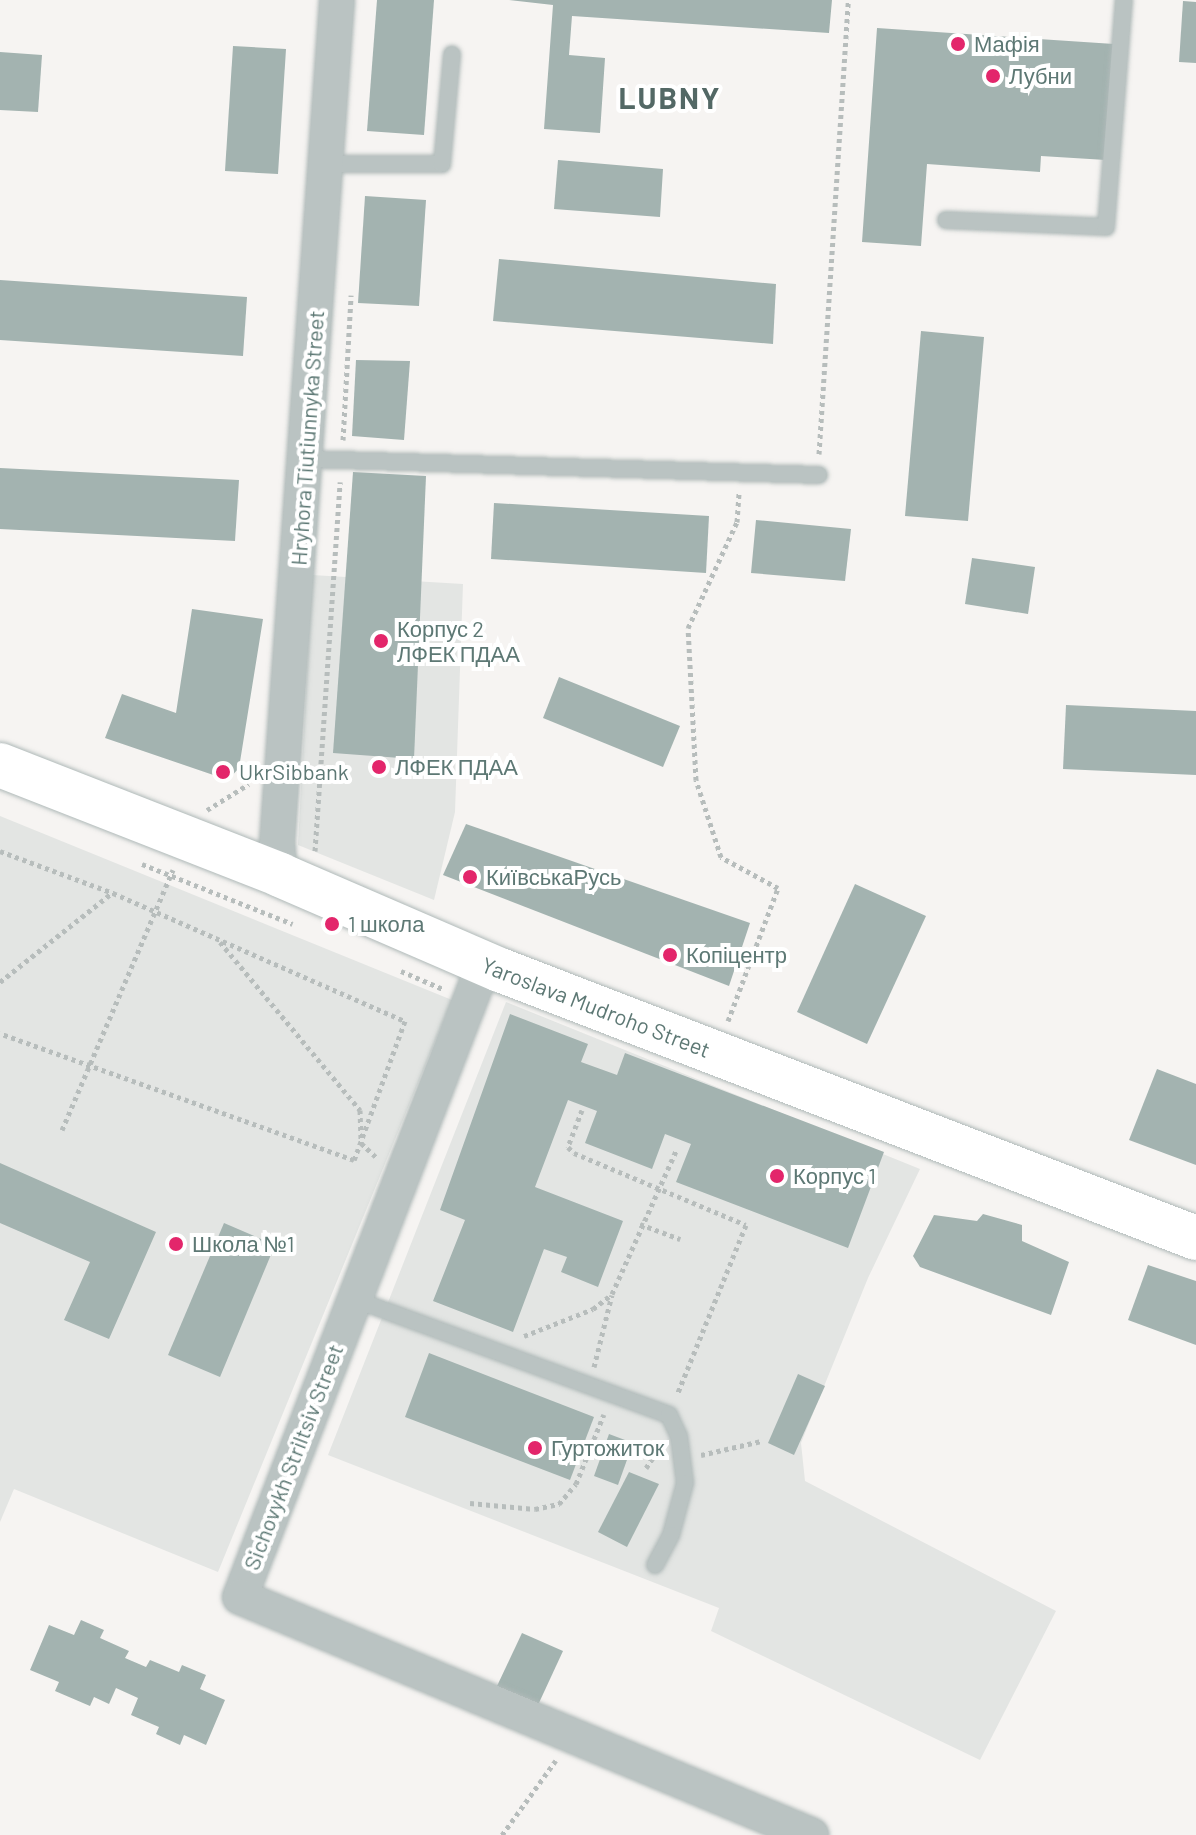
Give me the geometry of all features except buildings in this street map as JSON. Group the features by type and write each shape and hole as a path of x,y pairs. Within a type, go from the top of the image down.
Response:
{"main road":[{"name":"Yaroslava Mudroho Street","path":"0,765 298,866 484,964 1196,1238"}],"street":[{"name":"Hryhora Tiutiunnyka Street","path":"298,866 277,843 307,459 337,0"},
{"name":"Sichovykh Striltsiv Street","path":"484,964 240,1597 811,1835"}],"lane":[{"path":"946,220 1106,227 1124,0"},
{"path":"325,164 442,164 452,54"},
{"path":"307,459 819,475"},
{"path":"354,1299 669,1415 679,1436 685,1483 671,1535 655,1565"}],"path":[{"path":"819,475 848,0"},
{"path":"298,866 341,460 351,289"},
{"path":"726,1025 778,888 721,857 696,780 688,628 737,522 737,474"},
{"path":"0,851 156,911 405,1021 354,1160 89,1068 0,1033"},
{"path":"62,1130 171,875"},
{"path":"0,982 113,893"},
{"path":"218,939 360,1110 361,1143 400,1182"},
{"path":"582,1110 568,1147 574,1153 746,1225 669,1415 659,1448 646,1468"},
{"path":"589,1383 612,1294 640,1224 677,1149"},
{"path":"640,1224 680,1239"},
{"path":"469,1339 483,1331 510,1339 534,1334 593,1309 612,1294"},
{"path":"470,1503 535,1509 559,1504 576,1484 612,1392"},
{"path":"502,1835 573,1736"}],"shaded area":[{"name":"ЛФЕК ПДАА","path":"312,575 463,584 455,812 434,900 298,845"},
{"name":"Школа №1","path":"0,816 452,1000 218,1572 14,1489 0,1522"},
{"path":"506,1002 920,1169 868,1278 801,1443 805,1481 1056,1611 980,1760 711,1631 719,1608 328,1455"}],"place":[{"name":"Мафія","path":"958,44"},
{"name":"Лубни","path":"993,76"},
{"name":"Корпус 2 ЛФЕК ПДАА","path":"381,641"},
{"name":"ЛФЕК ПДАА","path":"379,767"},
{"name":"UkrSibbank","path":"223,772"},
{"name":"КиївськаРусь","path":"470,877"},
{"name":"1 школа","path":"332,924"},
{"name":"Копіцентр","path":"670,955"},
{"name":"Корпус 1","path":"777,1176"},
{"name":"Школа №1","path":"176,1244"},
{"name":"Гуртожиток","path":"535,1448"}],"district":[{"name":"LUBNY","path":"670,97"}]}
